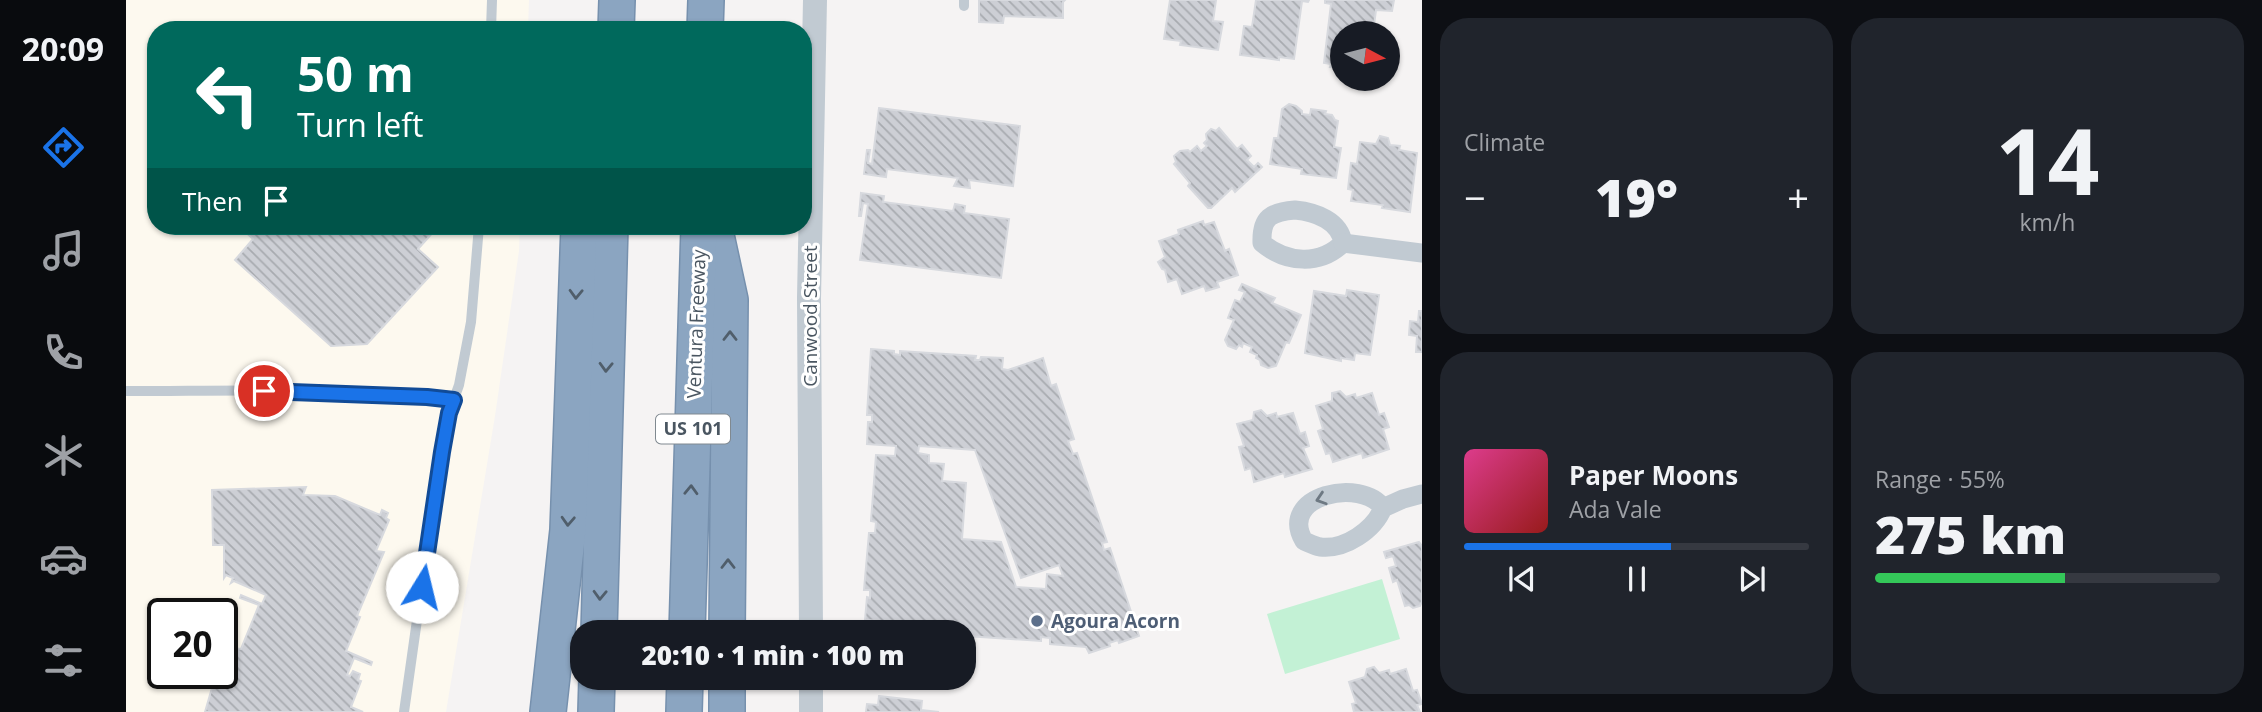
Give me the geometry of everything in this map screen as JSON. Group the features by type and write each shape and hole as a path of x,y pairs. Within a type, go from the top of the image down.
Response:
{"highway":[{"path":"616,21 617,0"},
{"path":"705,21 706,0"},
{"path":"548,712 568,530 579,235"},
{"path":"598,620 611,235"},
{"name":"Ventura Freeway","path":"687,620 699,235"},
{"path":"716,235 730,300 727,620"},
{"path":"596,712 597,690"},
{"path":"684,712 685,690"},
{"path":"727,690 727,712"}],"street":[{"name":"Canwood Street","path":"812,149 815,0"},
{"name":"Canwood Street","path":"810,235 811,620"},
{"path":"1343,243 1422,253"},
{"path":"1383,508 1422,494"},
{"path":"811,690 811,712"}],"lane":[{"path":"491,21 492,0"},
{"path":"404,712 449,413 460,385 471,322 478,235"},
{"path":"126,391 280,391 454,400"}],"shaded area":[{"path":"126,0 529,0 528,21 147,21 147,235 520,235 495,416 446,712 126,712"}],"green space":[{"path":"1382,579 1400,639 1285,674 1267,614"}],"building":[{"path":"979,0 1065,0 1063,18 1004,16 1003,23 979,22"},
{"path":"1170,0 1216,0 1213,21 1223,22 1218,50 1180,45 1181,41 1164,39"},
{"path":"1256,0 1309,0 1302,1 1294,59 1279,57 1279,60 1240,55 1244,26 1252,27"},
{"path":"1325,0 1394,0 1392,11 1376,10 1375,21 1330,21 1330,64 1324,63 1331,4 1325,3"},
{"path":"1289,104 1296,106 1302,114 1310,115 1311,109 1326,111 1325,114 1332,115 1338,121 1334,147 1341,148 1336,178 1301,174 1302,169 1270,164 1274,138 1278,138 1282,109"},
{"path":"879,108 1020,126 1013,186 969,180 970,188 954,186 958,178 887,169 886,177 864,174 867,150 870,150 868,163 872,164"},
{"path":"1219,128 1237,149 1242,145 1251,156 1247,160 1254,167 1258,163 1262,167 1235,192 1232,188 1208,208 1188,186 1190,183 1174,164 1174,156 1180,151 1190,152 1197,146 1201,151 1207,146 1204,143 1207,140 1206,134 1211,129 1216,131"},
{"path":"1380,136 1388,138 1390,145 1400,146 1399,150 1417,153 1410,212 1351,201 1353,190 1348,189 1351,163 1357,164 1360,142 1376,144"},
{"path":"861,193 884,196 883,202 953,211 955,204 965,206 964,213 1009,219 1001,278 860,260 868,204 863,203 859,216"},
{"path":"1203,221 1204,225 1214,222 1225,251 1229,249 1238,275 1217,282 1219,287 1206,291 1204,286 1182,294 1177,279 1168,282 1165,270 1158,262 1165,257 1159,241 1179,234 1178,230"},
{"path":"249,235 431,235 418,249 438,267 367,344 331,346 235,260 253,239"},
{"path":"1242,284 1275,298 1272,303 1301,315 1276,366 1268,368 1261,365 1257,355 1250,352 1252,347 1243,343 1242,347 1239,345 1236,349 1228,346 1225,340 1234,320 1228,318 1235,300 1240,302 1245,292 1239,290"},
{"path":"1347,290 1379,295 1370,355 1355,353 1354,360 1341,358 1341,361 1305,353 1314,291 1346,296"},
{"path":"1419,311 1422,311 1422,352 1416,352 1417,336 1409,335 1410,321 1418,322"},
{"path":"871,349 894,351 894,354 900,355 900,351 976,356 975,360 980,360 981,357 1003,358 1002,369 1008,370 1043,358 1051,386 1056,384 1074,439 1068,441 1073,454 1077,453 1107,542 1102,543 1104,550 1110,548 1139,636 1119,643 1118,640 1109,643 1110,646 1089,653 1086,647 1050,644 1050,638 1041,637 1041,641 976,637 976,620 865,620 867,597 870,598 870,590 864,590 869,533 875,533 876,522 871,521 876,455 895,456 896,446 867,444 868,422 872,422 872,415 867,415","holes":["919,446 975,450 1021,578 1059,565 1063,576 1047,574 1046,589 1016,587 1001,542 962,539 966,483 942,481 944,464 929,463 929,455 918,453"]},
{"path":"1340,391 1346,397 1355,394 1356,398 1372,393 1379,415 1384,413 1389,427 1383,429 1389,449 1363,458 1362,453 1333,462 1330,453 1326,454 1318,431 1323,429 1316,406 1332,401 1332,393"},
{"path":"1261,410 1267,416 1276,413 1277,417 1293,413 1300,434 1305,432 1309,446 1303,448 1312,469 1285,477 1284,473 1254,482 1251,468 1245,470 1239,447 1244,446 1237,424 1253,420 1254,412"},
{"path":"306,487 303,495 335,496 380,515 382,510 388,513 386,518 389,520 376,551 384,552 357,616 360,617 346,651 372,662 371,665 354,658 347,675 350,676 353,671 360,674 358,680 361,681 351,707 363,712 205,712 212,689 238,689 238,649 241,649 259,605 240,598 241,595 262,604 266,595 234,581 231,583 233,578 226,575 224,578 224,545 213,545 212,490"},
{"path":"1419,542 1422,546 1422,601 1420,606 1413,608 1405,606 1397,580 1393,582 1389,568 1396,566 1393,556 1386,558 1384,552"},
{"path":"1374,667 1379,673 1389,670 1390,674 1406,669 1413,691 1417,690 1422,704 1417,705 1420,712 1354,712 1352,704 1356,703 1349,682 1365,677 1367,669"},
{"path":"879,696 922,701 921,710 939,712 866,712 867,704 878,705"}],"place":[{"name":"Agoura Acorn","path":"1037,621"}],"route":[{"path":"264,391 454,400 442,452 422,587"}]}
